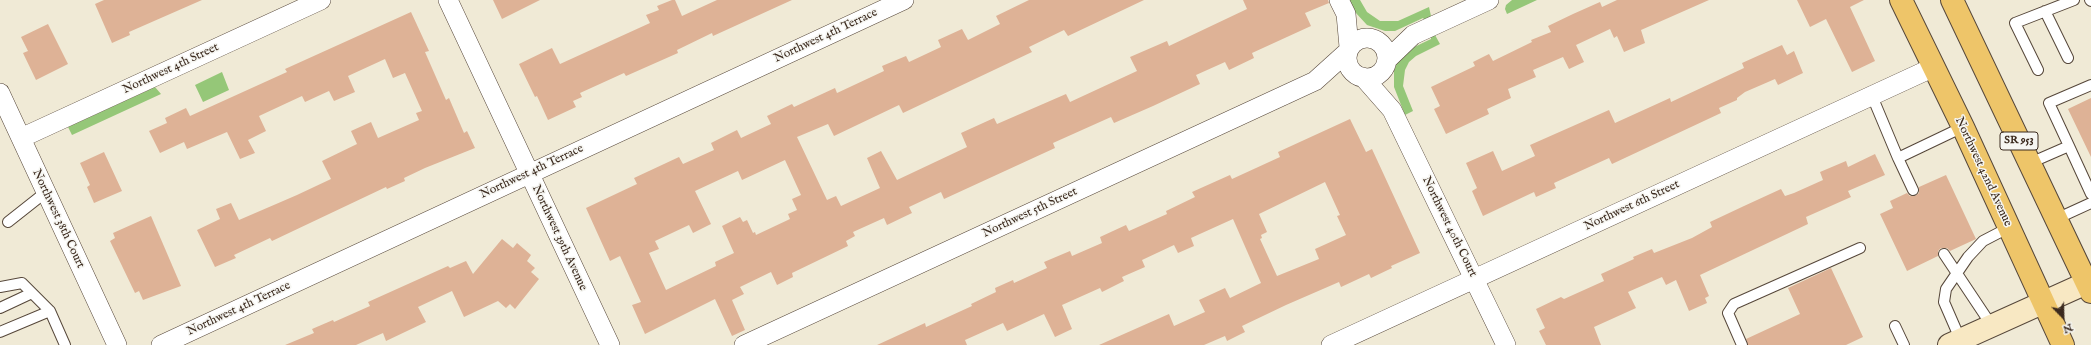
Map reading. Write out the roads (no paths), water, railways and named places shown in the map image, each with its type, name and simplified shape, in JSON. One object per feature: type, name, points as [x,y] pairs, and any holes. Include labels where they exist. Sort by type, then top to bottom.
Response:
[{"type":"main road","name":"Northwest 42nd Avenue","points":[[1901,0],[1963,127],[2008,228],[2063,345]]},
{"type":"main road","name":"SR 953","points":[[1952,0],[2056,219],[2090,285]]},
{"type":"main road","points":[[1957,343],[2044,302],[2090,285]]},
{"type":"street","name":"Northwest 4th Street","points":[[21,138],[321,0]]},
{"type":"street","name":"Northwest 39th Avenue","points":[[448,0],[610,345]]},
{"type":"street","name":"Northwest 4th Terrace","points":[[161,345],[904,0]]},
{"type":"street","points":[[1348,50],[1359,39],[1413,35],[1489,0]]},
{"type":"street","points":[[1342,7],[1348,50],[1347,64],[1350,69],[1360,76],[1371,78],[1376,75],[1413,35]]},
{"type":"street","points":[[1342,7],[1386,52],[1386,63]]},
{"type":"street","name":"Northwest 5th Street","points":[[744,345],[1315,81],[1348,50]]},
{"type":"street","name":"Northwest 40th Court","points":[[1386,63],[1392,110]]},
{"type":"street","name":"Northwest 6th Street","points":[[1331,345],[1934,67]]},
{"type":"street","name":"Northwest 5th Street","points":[[1315,81],[1360,76]]},
{"type":"street","name":"Northwest 40th Court","points":[[1360,76],[1392,110],[1506,345]]},
{"type":"street","name":"Northwest 38th Court","points":[[0,93],[117,345]]},
{"type":"lane","points":[[2038,70],[2015,24],[2074,0]]},
{"type":"lane","points":[[2045,12],[2068,58]]},
{"type":"lane","points":[[2091,85],[2049,103],[2091,194]]},
{"type":"lane","points":[[1872,96],[1898,158],[1914,190]]},
{"type":"lane","points":[[1898,158],[1963,127]]},
{"type":"lane","points":[[2030,164],[2069,146]]},
{"type":"lane","points":[[8,222],[46,192]]},
{"type":"lane","points":[[2056,219],[2091,203]]},
{"type":"lane","points":[[1957,343],[1944,302],[1946,289],[1968,257],[1983,242],[2008,228]]},
{"type":"lane","points":[[1742,345],[1728,313],[1734,304],[1860,248]]},
{"type":"lane","points":[[1944,254],[1992,326]]},
{"type":"lane","points":[[0,287],[22,283],[50,311],[65,345]]},
{"type":"lane","points":[[0,308],[32,293]]},
{"type":"lane","points":[[0,332],[50,311]]},
{"type":"lane","points":[[1895,326],[1904,345]]}]
